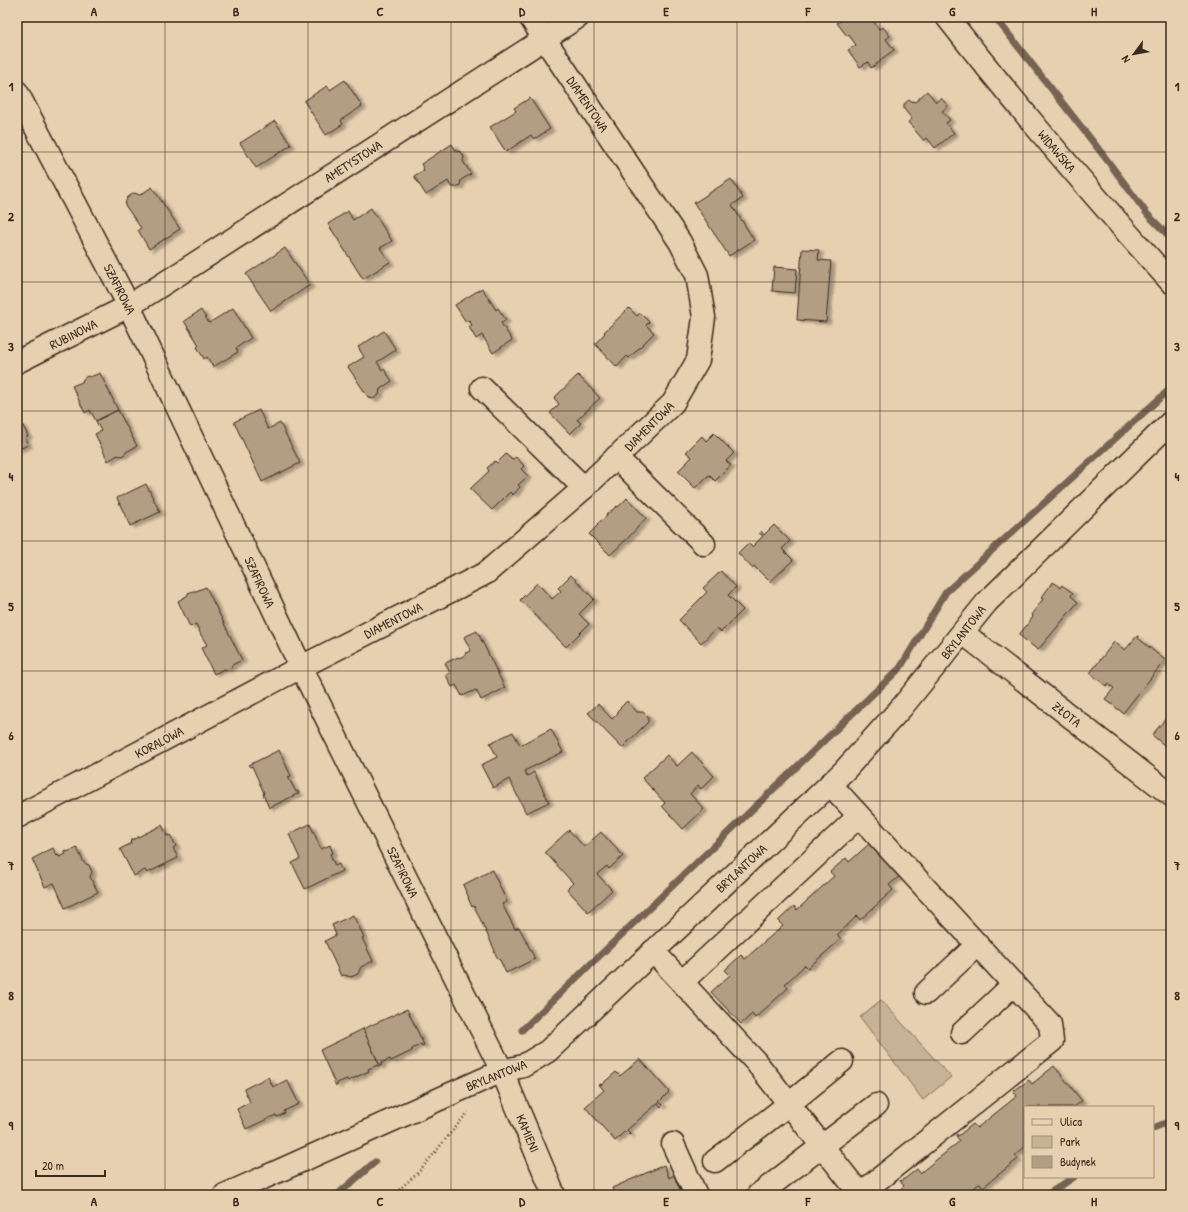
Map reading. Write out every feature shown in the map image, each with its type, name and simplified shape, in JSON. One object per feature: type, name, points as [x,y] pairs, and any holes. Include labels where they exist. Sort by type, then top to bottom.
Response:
[{"type":"street","name":"DIAMENTOWA","points":[[301,667],[486,573],[584,488],[673,403],[698,360],[704,317],[697,275],[680,242],[530,17]]},
{"type":"street","name":"AMETYSTOWA","points":[[129,306],[578,17]]},
{"type":"street","name":"WIDAWSKA","points":[[947,17],[1105,208],[1171,282]]},
{"type":"street","name":"SZAFIROWA","points":[[17,92],[129,306],[301,667],[502,1071]]},
{"type":"street","name":"RUBINOWA","points":[[17,362],[129,306]]},
{"type":"street","points":[[482,388],[584,488]]},
{"type":"street","name":"BRYLANTOWA","points":[[225,1195],[502,1071],[523,1066],[548,1051],[844,771],[902,707],[987,602],[1171,422]]},
{"type":"street","points":[[616,457],[704,544]]},
{"type":"street","name":"ZŁOTA","points":[[963,633],[1171,795]]},
{"type":"street","name":"KORALOWA","points":[[17,817],[301,667]]},
{"type":"street","points":[[653,951],[756,1062],[860,1195],[1052,1041],[1050,1024],[830,784]]},
{"type":"street","points":[[682,982],[859,816]]},
{"type":"street","points":[[926,993],[977,945]]},
{"type":"street","points":[[962,1033],[1014,984]]},
{"type":"street","points":[[715,1161],[842,1062]]},
{"type":"street","name":"KAMIENI","points":[[502,1071],[554,1195]]},
{"type":"street","points":[[758,1195],[876,1105]]},
{"type":"street","points":[[673,1144],[696,1195]]},
{"type":"path","points":[[393,1195],[418,1173],[472,1107]]},
{"type":"green space","points":[[881,1000],[951,1077],[923,1100],[860,1017]]},
{"type":"building","points":[[847,17],[870,17],[879,29],[883,27],[890,36],[886,39],[894,50],[871,68],[868,62],[860,67],[848,50],[856,45],[849,35],[847,36],[837,23]]},
{"type":"building","points":[[345,80],[362,106],[341,120],[343,124],[326,135],[304,101],[327,86],[330,90]]},
{"type":"building","points":[[927,91],[936,102],[941,98],[948,106],[942,111],[950,120],[946,123],[954,133],[935,148],[927,138],[924,141],[908,122],[912,119],[904,109],[904,104],[909,100],[915,102]]},
{"type":"building","points":[[530,98],[550,129],[534,139],[531,135],[506,152],[490,127],[516,111],[514,108]]},
{"type":"building","points":[[275,121],[291,145],[256,168],[240,143]]},
{"type":"building","points":[[452,144],[456,151],[461,152],[464,156],[463,161],[471,174],[461,180],[460,185],[456,187],[451,187],[448,181],[426,195],[414,176],[424,170],[421,164]]},
{"type":"building","points":[[731,179],[743,198],[732,205],[754,240],[729,256],[694,203]]},
{"type":"building","points":[[152,187],[180,229],[149,249],[138,230],[141,228],[125,205],[127,198],[134,193],[140,195]]},
{"type":"building","points":[[371,208],[392,241],[380,248],[390,262],[363,279],[328,224],[348,211],[353,220]]},
{"type":"building","points":[[285,248],[310,285],[271,311],[246,274]]},
{"type":"building","points":[[802,249],[819,250],[818,260],[831,261],[826,322],[797,320]]},
{"type":"building","points":[[774,267],[797,269],[795,293],[772,291]]},
{"type":"building","points":[[482,288],[496,310],[498,308],[506,320],[501,323],[512,340],[493,353],[482,335],[476,339],[469,327],[472,325],[469,320],[466,322],[455,305]]},
{"type":"building","points":[[233,308],[251,338],[236,348],[238,352],[213,367],[207,357],[204,359],[197,347],[199,345],[184,321],[201,310],[209,323]]},
{"type":"building","points":[[629,308],[637,316],[640,313],[649,322],[646,325],[654,333],[629,358],[627,356],[617,367],[595,344],[605,333],[604,332]]},
{"type":"building","points":[[384,331],[396,350],[377,362],[392,381],[380,389],[379,395],[373,399],[368,397],[348,367],[364,357],[358,347]]},
{"type":"building","points":[[100,373],[118,410],[96,421],[90,410],[85,413],[72,386],[82,382],[87,376],[90,377]]},
{"type":"building","points":[[578,375],[600,398],[577,420],[581,423],[570,434],[550,413],[559,404],[554,398]]},
{"type":"building","points":[[118,410],[137,446],[125,454],[121,456],[118,455],[108,461],[95,434],[101,431],[96,421]]},
{"type":"building","points":[[259,410],[268,429],[280,423],[300,463],[262,482],[234,422]]},
{"type":"building","points":[[17,422],[19,425],[22,424],[28,436],[25,438],[28,445],[17,450]]},
{"type":"building","points":[[714,433],[734,453],[726,461],[731,465],[715,481],[709,475],[695,488],[678,471],[692,457],[686,452],[702,436],[706,441]]},
{"type":"building","points":[[506,454],[512,460],[516,457],[524,466],[521,469],[528,476],[518,485],[520,487],[513,495],[510,492],[492,510],[470,489],[489,471],[487,468],[495,461],[497,463]]},
{"type":"building","points":[[146,484],[160,512],[130,526],[117,498]]},
{"type":"building","points":[[627,498],[646,518],[610,555],[589,534],[598,525],[597,524],[607,516],[606,515],[617,506],[618,507]]},
{"type":"building","points":[[774,525],[790,541],[782,549],[793,560],[770,582],[754,566],[752,568],[738,553],[748,543],[752,547],[763,536],[759,533],[761,531],[764,535]]},
{"type":"building","points":[[721,571],[736,587],[728,595],[743,610],[721,632],[717,628],[701,643],[679,620],[707,592],[703,588]]},
{"type":"building","points":[[571,575],[594,599],[579,614],[589,624],[566,647],[520,600],[537,583],[552,599],[561,591],[558,588]]},
{"type":"building","points":[[1053,582],[1060,588],[1062,585],[1073,593],[1071,596],[1078,602],[1038,650],[1019,635],[1033,617],[1031,615]]},
{"type":"building","points":[[206,587],[242,660],[232,665],[231,668],[227,670],[224,669],[214,674],[201,648],[207,645],[196,624],[190,627],[178,601],[188,595],[188,593]]},
{"type":"building","points":[[477,631],[505,688],[481,700],[476,690],[462,696],[456,685],[452,687],[446,675],[450,673],[445,663],[458,657],[459,658],[465,655],[465,653],[471,651],[464,637]]},
{"type":"building","points":[[1137,636],[1165,660],[1123,713],[1105,699],[1114,688],[1108,684],[1106,686],[1090,673],[1114,642],[1125,650]]},
{"type":"building","points":[[627,701],[637,712],[643,712],[648,717],[648,722],[622,748],[588,713],[598,704],[612,719],[618,713],[617,711]]},
{"type":"building","points":[[1167,717],[1171,720],[1170,750],[1152,735]]},
{"type":"building","points":[[551,729],[563,752],[524,771],[527,776],[534,772],[549,802],[526,813],[509,779],[493,788],[481,765],[497,757],[490,743],[513,732],[520,745]]},
{"type":"building","points":[[279,750],[291,776],[288,777],[296,792],[298,791],[299,793],[269,808],[252,766],[250,767],[249,765]]},
{"type":"building","points":[[692,752],[714,776],[701,789],[698,785],[690,794],[704,809],[683,829],[662,806],[665,803],[642,778],[667,755],[677,766]]},
{"type":"building","points":[[310,824],[321,849],[330,845],[333,853],[330,854],[335,866],[339,864],[342,871],[305,889],[292,863],[300,859],[289,834]]},
{"type":"building","points":[[162,825],[167,836],[170,835],[176,846],[173,848],[178,858],[147,873],[145,870],[134,876],[120,849],[132,843],[130,841]]},
{"type":"building","points":[[569,830],[584,847],[601,832],[623,856],[609,869],[607,866],[597,874],[612,890],[588,912],[567,889],[573,883],[545,852]]},
{"type":"building","points":[[870,843],[900,876],[889,885],[893,890],[860,920],[857,916],[837,935],[841,939],[808,968],[805,965],[785,984],[788,988],[755,1018],[752,1014],[741,1024],[711,992],[730,975],[725,970],[741,955],[745,959],[783,926],[778,921],[794,906],[797,910],[834,876],[830,872],[846,858],[849,862]]},
{"type":"building","points":[[53,848],[59,857],[66,854],[64,852],[77,848],[84,863],[89,865],[92,872],[90,877],[98,892],[65,908],[54,883],[45,887],[32,859]]},
{"type":"building","points":[[492,870],[507,902],[502,904],[515,929],[519,927],[535,959],[506,973],[500,960],[494,952],[495,951],[474,906],[472,907],[463,885]]},
{"type":"building","points":[[353,915],[364,937],[362,938],[373,961],[361,967],[358,974],[351,977],[344,975],[341,976],[325,941],[336,935],[332,925]]},
{"type":"building","points":[[407,1009],[424,1045],[422,1046],[421,1044],[412,1049],[412,1051],[391,1061],[390,1059],[381,1063],[382,1065],[380,1066],[363,1029]]},
{"type":"building","points":[[363,1029],[380,1066],[378,1065],[368,1069],[369,1071],[348,1081],[347,1079],[337,1083],[338,1085],[336,1086],[320,1050]]},
{"type":"building","points":[[640,1059],[669,1092],[659,1102],[663,1105],[661,1107],[658,1103],[627,1130],[631,1134],[629,1135],[625,1131],[615,1141],[585,1107],[604,1090],[599,1085],[601,1085],[616,1072],[620,1076]]},
{"type":"building","points":[[1054,1066],[1082,1101],[1075,1106],[1024,1106],[1024,1148],[1015,1155],[1018,1159],[983,1187],[980,1183],[965,1195],[893,1195],[904,1186],[900,1181],[901,1180],[902,1181],[917,1169],[920,1173],[960,1141],[956,1136],[957,1134],[958,1136],[973,1124],[977,1128],[1017,1096],[1013,1090],[1014,1089],[1015,1090],[1029,1080],[1032,1084]]},
{"type":"building","points":[[268,1077],[273,1087],[287,1080],[299,1104],[284,1111],[285,1113],[277,1117],[276,1115],[246,1129],[237,1109],[250,1102],[244,1089]]},
{"type":"building","points":[[664,1165],[669,1178],[674,1175],[678,1186],[680,1186],[679,1188],[682,1195],[615,1195],[612,1188]]},
{"type":"waterway","points":[[995,17],[1104,156],[1148,215],[1171,238]]},
{"type":"waterway","points":[[522,1030],[900,668],[946,592],[1171,388]]},
{"type":"waterway","points":[[1154,1128],[1171,1121]]},
{"type":"waterway","points":[[337,1195],[375,1162]]},
{"type":"waterway","points":[[1047,1195],[1072,1178]]}]
